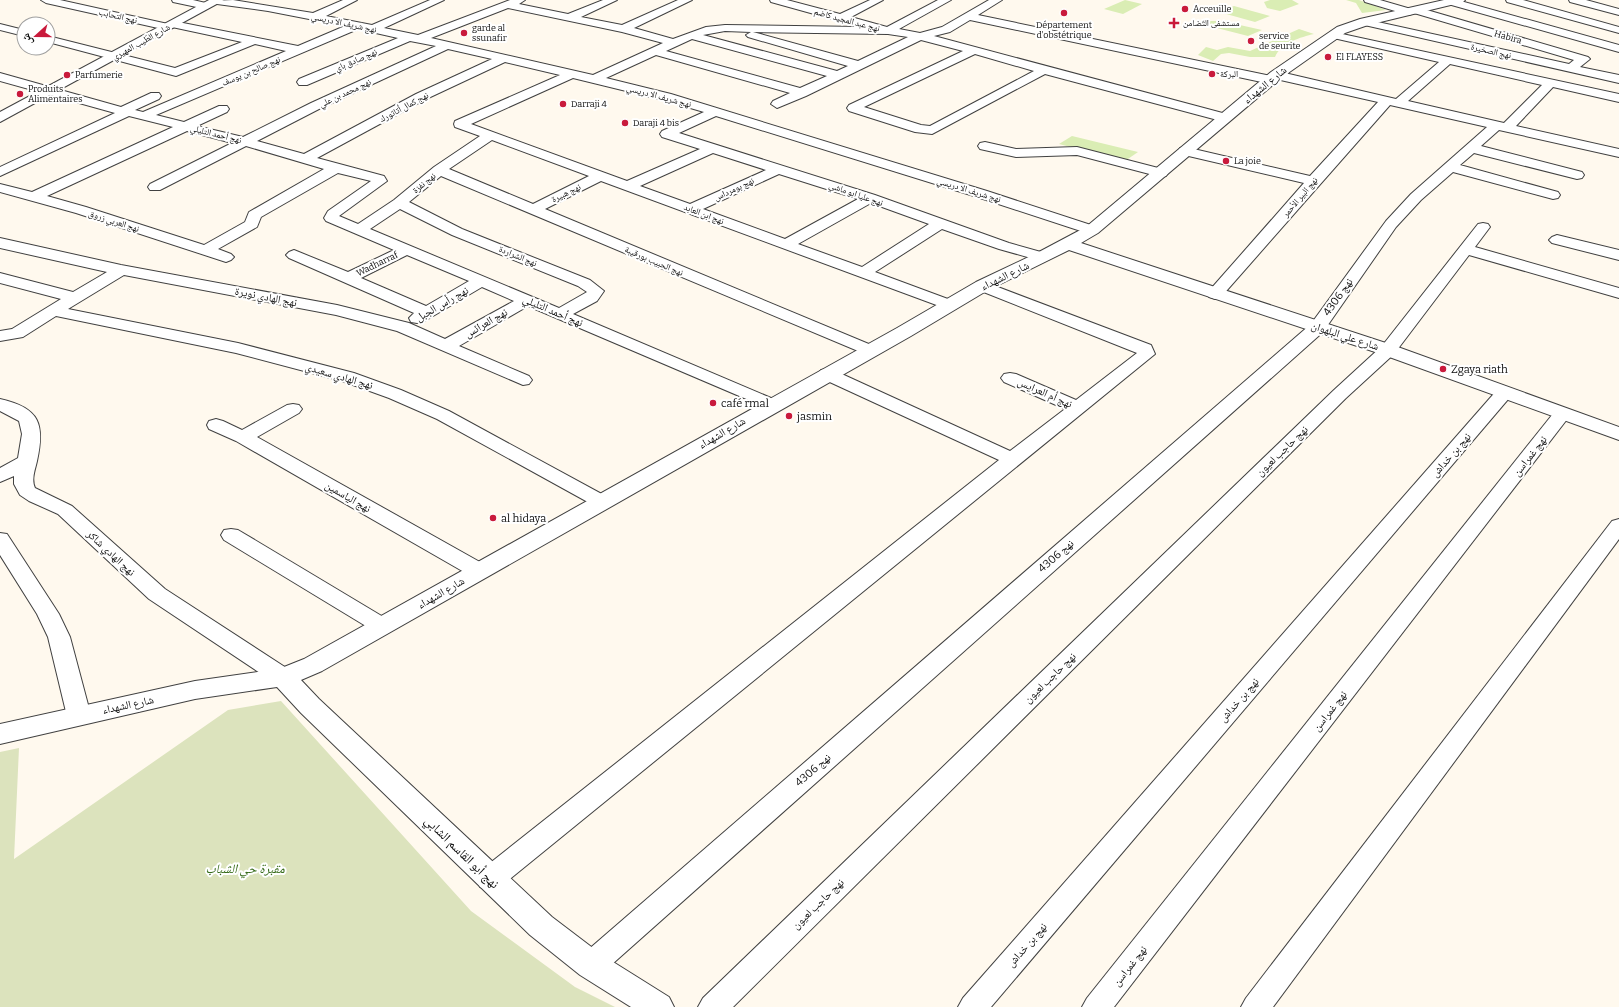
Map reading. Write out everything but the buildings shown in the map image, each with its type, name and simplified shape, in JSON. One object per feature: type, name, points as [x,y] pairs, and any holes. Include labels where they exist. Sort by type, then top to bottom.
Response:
[{"type":"street","name":"نهج التحابب","points":[[46,0],[299,50]]},
{"type":"street","name":"نهج شريف الا دريسي","points":[[177,0],[214,2],[268,8],[357,25],[594,79],[715,112],[982,194],[1092,230]]},
{"type":"street","points":[[268,8],[286,0]]},
{"type":"street","points":[[314,17],[352,0]]},
{"type":"street","points":[[372,29],[439,0]]},
{"type":"street","name":"نهج صادق باي","points":[[303,82],[414,38],[520,0]]},
{"type":"street","points":[[569,18],[612,0]]},
{"type":"street","points":[[623,29],[687,0]]},
{"type":"street","name":"نهج عبد المجيد كاضم","points":[[775,0],[888,31],[920,36]]},
{"type":"street","points":[[841,18],[878,0]]},
{"type":"street","points":[[594,79],[691,35],[710,29],[888,31],[946,0]]},
{"type":"street","points":[[777,104],[920,36],[942,32],[997,0]]},
{"type":"street","points":[[1369,0],[1412,11]]},
{"type":"street","points":[[1512,0],[1619,30]]},
{"type":"street","points":[[1574,0],[1619,12]]},
{"type":"street","points":[[1455,1],[1619,49]]},
{"type":"street","name":"شارع الشهداء","points":[[0,734],[195,690],[283,677],[313,665],[870,351],[982,286],[1043,257],[1092,230],[1161,174],[1225,118],[1274,78],[1333,35],[1352,25],[1455,1]]},
{"type":"street","name":"شارع الطّيب المهيري","points":[[0,118],[214,2]]},
{"type":"street","points":[[508,5],[623,29],[674,43]]},
{"type":"street","name":"Habira","points":[[1412,11],[1584,59],[1569,68]]},
{"type":"street","points":[[970,17],[1393,101],[1619,153]]},
{"type":"street","name":"نهج الصخيرة","points":[[1364,22],[1619,80]]},
{"type":"street","name":"نهج صالح بن يوسف","points":[[144,116],[357,25]]},
{"type":"street","points":[[0,27],[16,31]]},
{"type":"street","points":[[724,28],[858,65]]},
{"type":"street","points":[[691,35],[838,75]]},
{"type":"street","points":[[1333,35],[1549,84],[1619,98]]},
{"type":"street","points":[[920,36],[1225,118]]},
{"type":"street","points":[[56,41],[176,72],[254,41]]},
{"type":"street","name":"نهج محمد بن علي","points":[[155,187],[315,106],[446,46]]},
{"type":"street","points":[[974,50],[853,108],[920,129],[932,130],[1044,70]]},
{"type":"street","points":[[655,51],[802,93]]},
{"type":"street","name":"نهج كمال أتاتورك","points":[[306,159],[420,97],[504,58]]},
{"type":"street","name":"نهج البير الأحمر","points":[[1215,294],[1261,243],[1337,153],[1393,101],[1447,60]]},
{"type":"street","name":"نهج ابن العابد","points":[[572,74],[460,124],[464,128],[628,186],[950,305]]},
{"type":"street","name":"نهج أحمد التليلي","points":[[0,77],[49,92],[245,142],[380,179],[380,181],[333,214],[331,217],[333,220],[527,300],[772,405]]},
{"type":"street","points":[[1600,94],[1619,80]]},
{"type":"street","name":"نهج 4306","points":[[591,964],[1317,328],[1391,224],[1416,197],[1472,148],[1502,126],[1549,84]]},
{"type":"street","points":[[0,172],[155,96]]},
{"type":"street","points":[[34,197],[223,109]]},
{"type":"street","name":"نهج عليا ابو ماشي","points":[[715,112],[667,134],[870,198],[940,224],[1043,257]]},
{"type":"street","name":"نهج نفزة","points":[[359,230],[399,203],[439,170],[489,136]]},
{"type":"street","points":[[986,146],[1016,153],[1077,152],[1161,174]]},
{"type":"street","points":[[628,186],[712,148]]},
{"type":"street","points":[[1472,148],[1577,175]]},
{"type":"street","points":[[1185,152],[1313,181]]},
{"type":"street","points":[[1451,167],[1553,196]]},
{"type":"street","points":[[206,250],[252,224],[254,215],[336,168]]},
{"type":"street","name":"نهج بومرداس","points":[[690,209],[778,169]]},
{"type":"street","name":"نهج الحبيب بورقيبة","points":[[439,170],[870,351]]},
{"type":"street","name":"نهج هبيرة","points":[[532,210],[600,176]]},
{"type":"street","name":"نهج العربي زروق","points":[[0,188],[34,197],[226,257]]},
{"type":"street","points":[[785,245],[870,198]]},
{"type":"street","name":"نهج الشراردة","points":[[399,203],[457,232],[584,283],[596,291],[591,298],[560,314]]},
{"type":"street","points":[[863,273],[940,224]]},
{"type":"street","name":"نهج حاجب لعيون","points":[[714,1007],[1340,394],[1388,350],[1483,227]]},
{"type":"street","points":[[1557,240],[1619,255]]},
{"type":"street","name":"نهج الهادي نويرة","points":[[0,243],[121,270],[337,310],[403,327],[523,380]]},
{"type":"street","name":"شارع علي البلهوان","points":[[1068,244],[1317,328],[1388,350],[1619,434]]},
{"type":"street","points":[[1466,249],[1619,293]]},
{"type":"street","name":"Wadharraf","points":[[348,278],[406,250]]},
{"type":"street","points":[[294,255],[427,312]]},
{"type":"street","points":[[0,336],[17,333],[121,270]]},
{"type":"street","points":[[0,278],[76,298]]},
{"type":"street","name":"نهج رأس الجبل","points":[[403,327],[481,281]]},
{"type":"street","points":[[490,880],[1012,459],[1146,354],[1145,349],[982,286]]},
{"type":"street","name":"نهج العرائس","points":[[446,346],[527,300]]},
{"type":"street","name":"نهج الهادي سعيدي","points":[[53,311],[238,348],[355,380],[395,394],[443,415],[602,502]]},
{"type":"street","points":[[827,374],[1012,459]]},
{"type":"street","name":"نهج أم العرايس","points":[[1010,378],[1079,408]]},
{"type":"street","name":"نهج بن خداش","points":[[974,1007],[1504,393]]},
{"type":"street","name":"نهج الهادي شاكر","points":[[0,404],[27,417],[31,424],[28,460],[23,482],[27,492],[64,509],[130,572],[158,595],[238,649],[283,677]]},
{"type":"street","points":[[243,437],[293,409]]},
{"type":"street","name":"نهج غمراسن","points":[[1097,1007],[1562,414]]},
{"type":"street","name":"نهج الياسمين","points":[[216,425],[243,437],[479,571]]},
{"type":"street","points":[[0,476],[28,460]]},
{"type":"street","points":[[1256,1007],[1619,525]]},
{"type":"street","points":[[231,535],[382,626]]},
{"type":"street","points":[[0,539],[48,614],[59,637],[79,716]]},
{"type":"street","name":"نهج أبو القاسم الشابي","points":[[283,677],[310,706],[490,880],[541,926],[591,964],[658,1007]]},
{"type":"green space","points":[[1125,0],[1142,4],[1123,14],[1104,9]]},
{"type":"green space","points":[[1270,0],[1292,0],[1299,4],[1280,11],[1267,8],[1264,2]]},
{"type":"green space","points":[[1346,0],[1359,0],[1386,10],[1362,13],[1356,3]]},
{"type":"green space","points":[[1234,6],[1270,16],[1255,22],[1219,12]]},
{"type":"green space","points":[[1201,21],[1222,21],[1262,30],[1248,36],[1209,26]]},
{"type":"green space","points":[[1299,29],[1314,34],[1292,41],[1282,48],[1275,57],[1250,57],[1229,53],[1221,54],[1213,61],[1198,55],[1206,47],[1217,50],[1228,47],[1250,51]]},
{"type":"green space","points":[[1072,136],[1138,152],[1125,161],[1059,144]]},
{"type":"green space","name":"مقبرة حي الشباب","points":[[281,701],[471,911],[575,987],[615,1007],[0,1007],[0,752],[19,748],[14,859],[228,710]]},
{"type":"place","name":"Acceuille","points":[[1185,9]]},
{"type":"place","name":"Département d'obstétrique","points":[[1064,13]]},
{"type":"place","name":"مستشفى التّضامن","points":[[1174,23]]},
{"type":"place","name":"garde al ssunafir","points":[[464,33]]},
{"type":"place","name":"service de seurite","points":[[1251,41]]},
{"type":"place","name":"El FLAYESS","points":[[1328,57]]},
{"type":"place","name":"البركة","points":[[1212,74]]},
{"type":"place","name":"Parfumerie","points":[[67,75]]},
{"type":"place","name":"Produits Alimentaires","points":[[20,94]]},
{"type":"place","name":"Darraji 4","points":[[563,104]]},
{"type":"place","name":"Daraji 4 bis","points":[[625,123]]},
{"type":"place","name":"La joie","points":[[1226,161]]},
{"type":"place","name":"Zgaya riath","points":[[1443,369]]},
{"type":"place","name":"café rmal","points":[[713,403]]},
{"type":"place","name":"jasmin","points":[[789,416]]},
{"type":"place","name":"al hidaya","points":[[493,518]]}]
